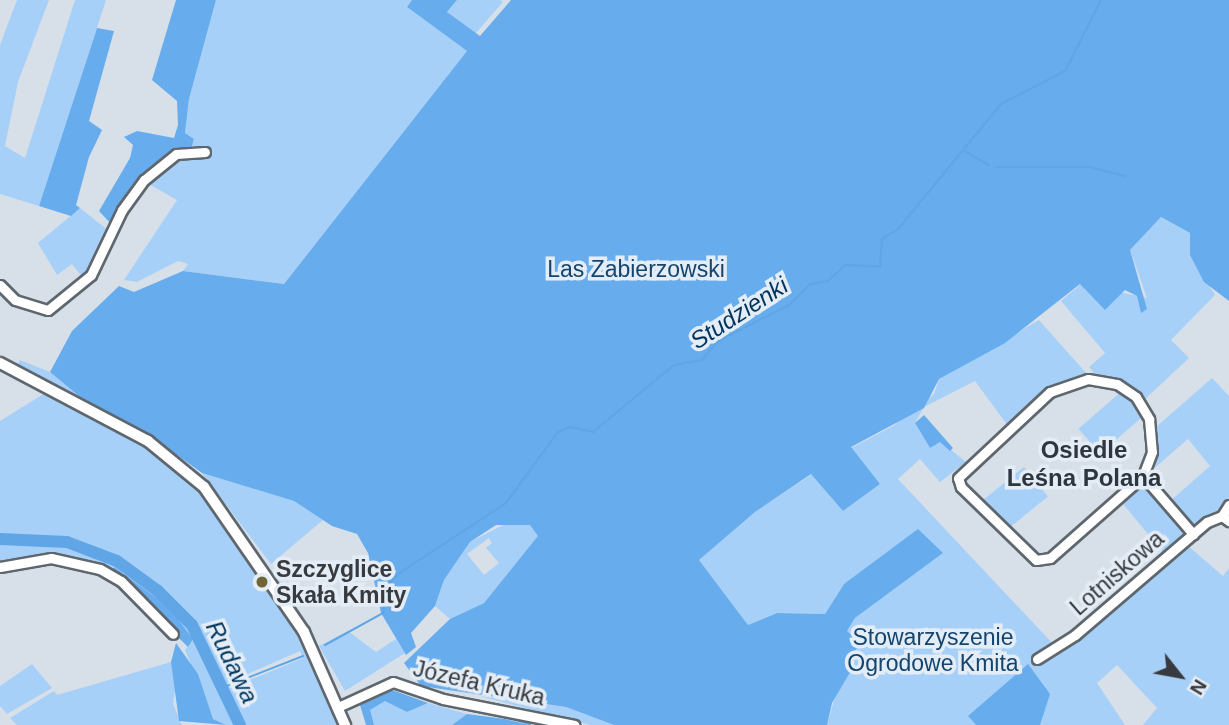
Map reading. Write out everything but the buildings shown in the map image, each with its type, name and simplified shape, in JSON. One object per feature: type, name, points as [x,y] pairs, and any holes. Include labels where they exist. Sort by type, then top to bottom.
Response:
[{"type":"main road","points":[[0,363],[148,441],[197,480],[236,528],[298,623],[345,725]]},
{"type":"street","points":[[0,285],[15,300],[48,310],[92,275],[122,210],[144,180],[176,154],[205,152]]},
{"type":"street","points":[[1088,379],[1123,387],[1147,413],[1153,443],[1143,477],[1043,561],[1031,556],[958,481],[963,468],[1050,392],[1088,379]]},
{"type":"street","points":[[1143,477],[1193,534]]},
{"type":"street","name":"Lotniskowa","points":[[1037,659],[1075,635],[1193,534],[1225,518],[1229,505]]},
{"type":"street","points":[[0,567],[51,558],[100,569],[121,582],[173,634]]},
{"type":"street","name":"Józefa Kruka","points":[[338,707],[393,682],[443,699],[575,725]]},
{"type":"green space","points":[[17,0],[49,0],[18,82],[5,146],[25,158],[75,0],[106,0],[39,206],[0,194],[0,45]]},
{"type":"green space","points":[[176,0],[216,0],[189,99],[185,133],[194,139],[191,150],[153,169],[112,225],[99,211],[130,158],[133,145],[124,137],[137,131],[174,138],[178,125],[177,101],[152,80]]},
{"type":"green space","points":[[216,0],[412,0],[407,7],[467,51],[284,284],[183,271],[188,264],[178,261],[137,282],[124,280],[177,200],[145,182],[172,159],[190,155],[194,139],[185,133],[189,99]]},
{"type":"green space","name":"Las Zabierzowski","points":[[412,0],[457,0],[447,12],[480,36],[511,0],[1229,0],[1229,301],[1204,282],[1190,255],[1190,233],[1161,217],[1130,250],[1147,309],[1141,313],[1137,296],[1125,290],[1105,310],[1080,284],[1005,343],[939,379],[924,408],[851,447],[880,484],[843,511],[811,474],[755,512],[699,560],[748,625],[777,613],[825,614],[844,584],[918,529],[943,553],[855,618],[847,631],[861,644],[845,661],[852,669],[832,703],[827,725],[614,725],[566,707],[421,686],[404,663],[450,619],[484,603],[538,536],[530,525],[496,525],[470,542],[444,580],[435,606],[411,633],[416,647],[406,655],[381,613],[368,553],[357,534],[332,526],[294,501],[202,473],[145,432],[86,402],[50,372],[72,331],[119,286],[134,292],[183,271],[284,284],[467,51],[407,7]]},
{"type":"green space","points":[[457,0],[503,2],[475,34],[447,12]]},
{"type":"green space","points":[[97,28],[114,31],[89,121],[102,130],[89,157],[76,205],[80,208],[71,216],[39,206]]},
{"type":"green space","points":[[80,208],[109,231],[83,278],[72,264],[57,275],[38,243]]},
{"type":"green space","points":[[1161,217],[1190,233],[1190,255],[1215,295],[1171,340],[1189,358],[1143,401],[1122,383],[1095,374],[1089,367],[1105,353],[1061,301],[1081,284],[1147,298],[1130,250]]},
{"type":"green space","name":"Stowarzyszenie Ogrodowe Kmita","points":[[1039,320],[1087,374],[1055,386],[1008,426],[975,381],[924,407],[915,423],[930,448],[940,441],[966,462],[940,482],[920,459],[898,479],[1055,646],[1033,662],[1040,661],[1187,545],[1223,576],[1229,568],[1229,725],[1143,725],[1157,708],[1117,665],[1097,683],[1125,725],[1040,725],[968,716],[976,725],[827,725],[845,661],[847,631],[855,618],[943,553],[844,584],[825,614],[777,613],[748,625],[699,560],[755,512],[812,474],[843,511],[880,484],[851,448],[893,426],[934,394],[939,379]]},
{"type":"green space","points":[[20,360],[50,372],[86,402],[17,365]]},
{"type":"green space","points":[[1212,378],[1229,396],[1229,502],[1191,528],[1168,503],[1210,466],[1188,439],[1151,471],[1156,427]]},
{"type":"green space","points":[[1123,390],[1145,415],[1100,454],[1078,429]]},
{"type":"green space","points":[[45,393],[142,445],[199,490],[293,627],[339,725],[226,725],[213,719],[185,650],[193,639],[112,572],[53,557],[0,562],[0,421]],"holes":[[[300,651],[303,658],[230,688],[227,683]]]},
{"type":"green space","points":[[924,415],[953,448],[950,451],[940,442],[930,448],[915,423]]},
{"type":"green space","points":[[1024,467],[1048,497],[1005,531],[981,502]]},
{"type":"green space","points":[[202,473],[294,501],[323,520],[271,564]]},
{"type":"green space","points":[[1137,486],[1147,486],[1188,533],[1165,555],[1120,500]]},
{"type":"green space","points":[[511,521],[530,525],[539,536],[484,603],[450,619],[435,606],[444,580],[470,542]],"holes":[[[489,538],[492,543],[486,548],[499,563],[484,575],[467,554]]]},
{"type":"green space","points":[[114,567],[169,607],[193,639],[188,647],[112,572]]},
{"type":"green space","points":[[348,631],[376,652],[396,639],[405,653],[345,691],[319,646]]},
{"type":"green space","points":[[176,643],[198,674],[213,719],[226,725],[179,721],[171,662]]},
{"type":"green space","points":[[171,662],[176,683],[173,704],[182,725],[17,725],[10,718],[54,691],[57,695]]},
{"type":"green space","points":[[32,664],[52,688],[7,714],[0,706],[0,686]]},
{"type":"green space","points":[[1028,664],[1050,694],[1040,725],[976,725],[968,716]]},
{"type":"green space","points":[[384,691],[395,691],[428,703],[407,712],[385,701],[370,710],[374,725],[366,725],[360,705]]},
{"type":"green space","points":[[480,696],[566,707],[614,725],[590,725]]},
{"type":"green space","points":[[386,700],[407,712],[428,703],[467,714],[452,725],[374,725],[369,710]]},
{"type":"green space","points":[[467,714],[505,719],[530,725],[452,725]]},
{"type":"waterway","name":"Studzienki","points":[[325,645],[383,613],[387,585],[401,572],[506,503],[558,432],[570,427],[593,432],[674,365],[702,360],[718,341],[789,305],[810,284],[828,281],[845,265],[880,267],[882,239],[898,229],[1001,104],[1065,71],[1101,0]]},
{"type":"waterway","points":[[965,151],[988,165]]},
{"type":"waterway","points":[[996,167],[1089,167],[1126,176]]},
{"type":"waterway","name":"Rudawa","points":[[0,539],[67,542],[117,561],[158,591],[192,625],[240,725]]},
{"type":"waterway","name":"Studzienki","points":[[224,687],[303,656]]},
{"type":"waterway","points":[[391,688],[477,710]]},
{"type":"waterway","points":[[346,710],[361,701]]},
{"type":"waterway","points":[[482,711],[530,724]]},
{"type":"place","name":"Szczyglice Skała Kmity","points":[[262,582]]},
{"type":"district","name":"Osiedle Leśna Polana","points":[[1084,464]]}]
